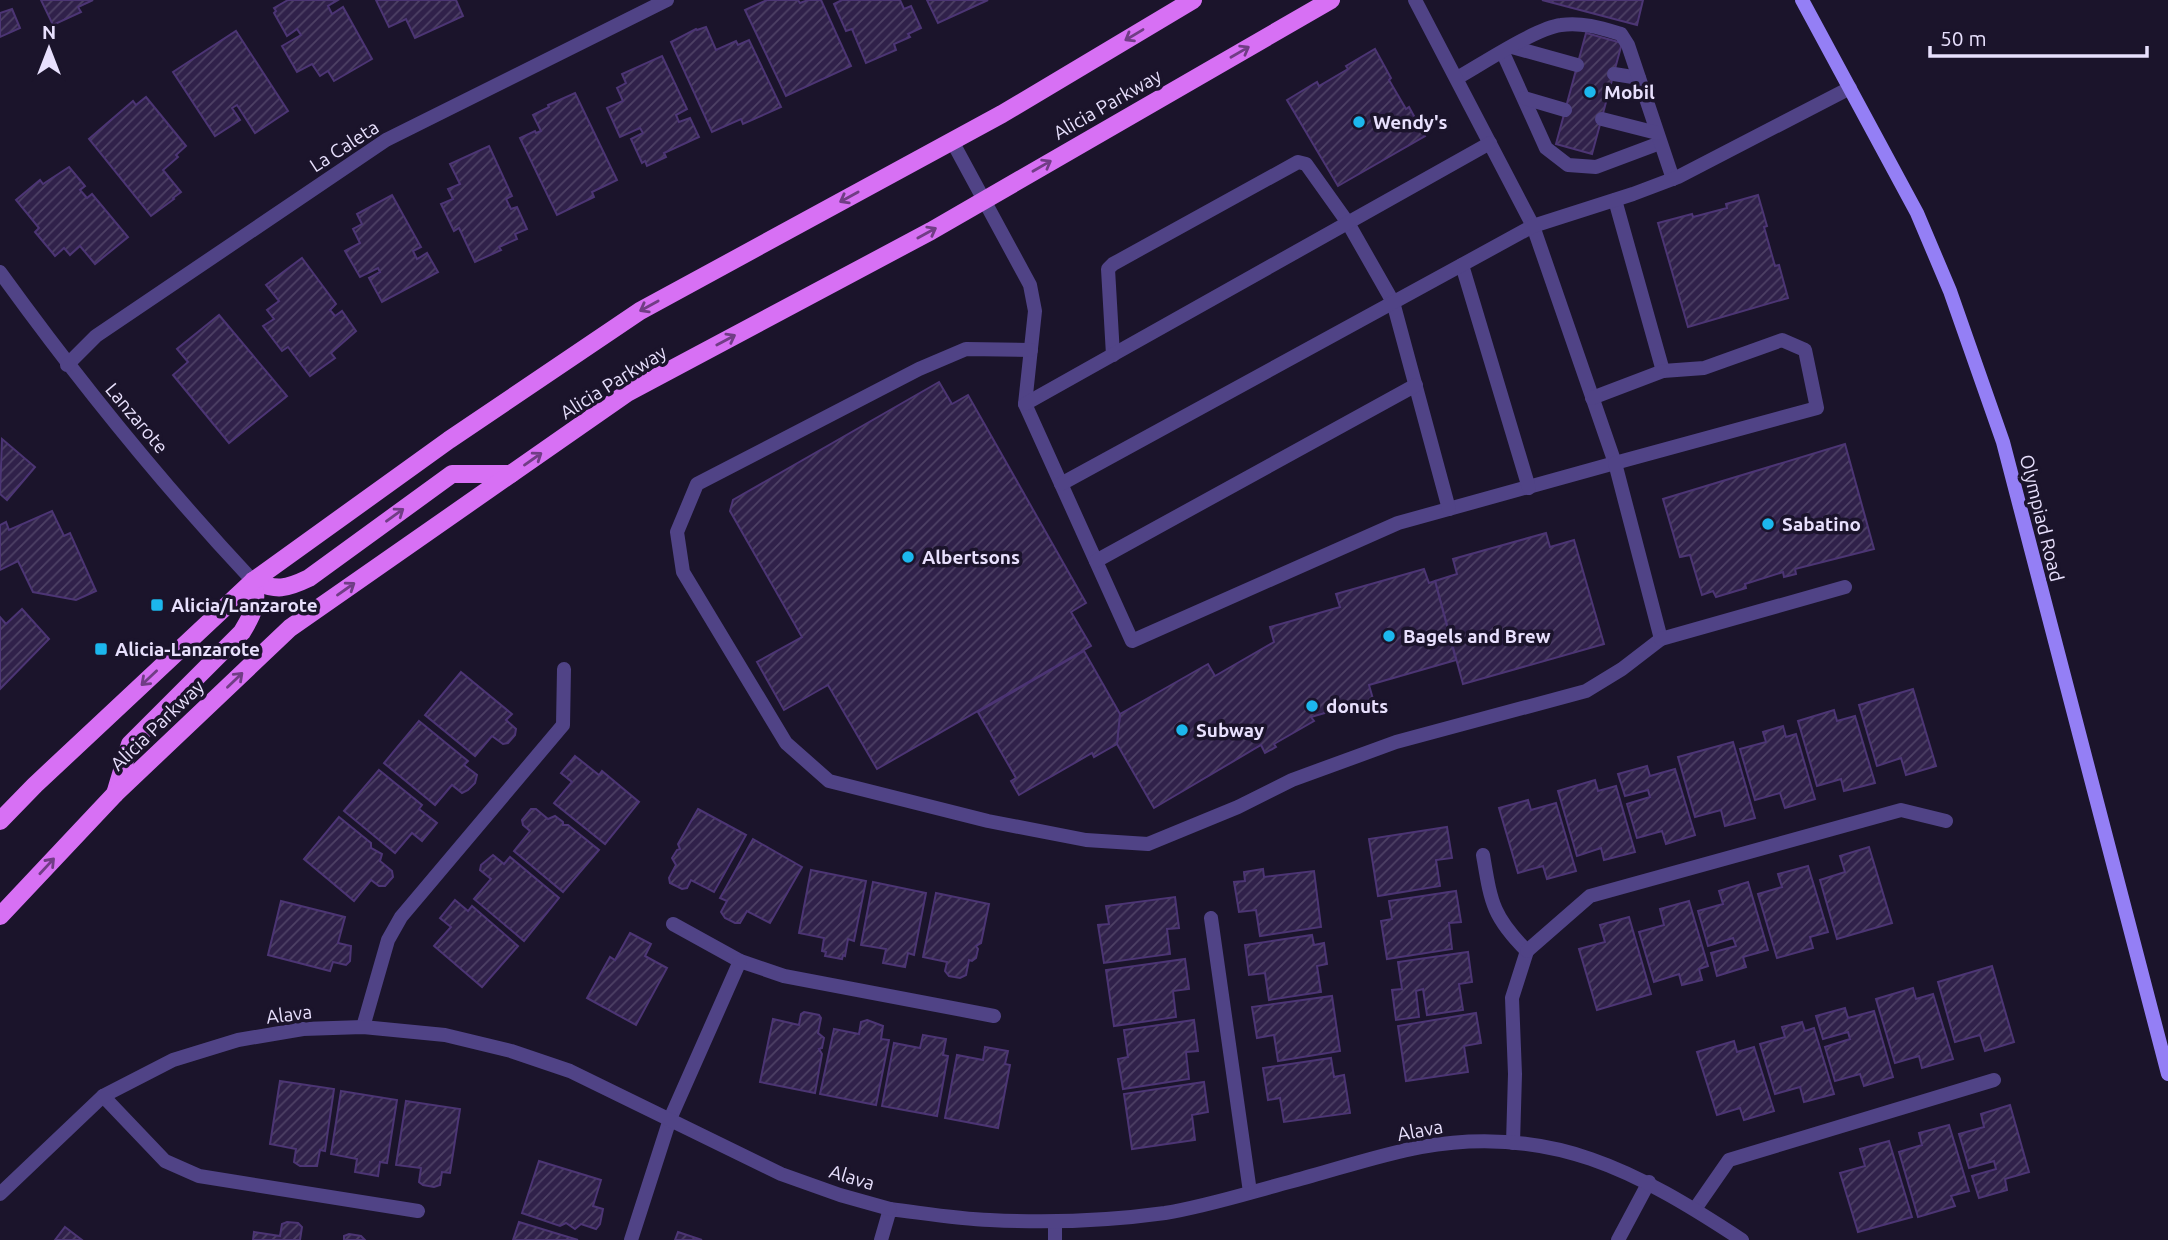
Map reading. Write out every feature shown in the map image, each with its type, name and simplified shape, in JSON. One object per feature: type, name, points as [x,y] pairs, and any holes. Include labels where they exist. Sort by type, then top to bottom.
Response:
[{"type":"main road","name":"Alicia Parkway","points":[[0,821],[253,581],[449,440],[640,311],[1002,114],[1193,0]]},
{"type":"main road","name":"Alicia Parkway","points":[[0,916],[115,794],[290,628],[627,393],[931,231],[1331,0]]},
{"type":"main road","name":"Olympiad Road","points":[[1802,0],[1917,213],[1950,291],[2003,442],[2168,1074]]},
{"type":"main road","points":[[253,581],[271,588],[289,588],[309,578],[452,474],[511,474]]},
{"type":"main road","points":[[115,794],[130,744],[242,632],[256,604],[253,581]]},
{"type":"street","name":"La Caleta","points":[[67,365],[96,336],[386,140],[667,0]]},
{"type":"street","points":[[1415,0],[1533,226],[1615,464],[1661,639]]},
{"type":"street","points":[[1457,78],[1528,38],[1559,25],[1592,25],[1621,34],[1628,45],[1673,179]]},
{"type":"street","points":[[1507,50],[1577,65]]},
{"type":"street","points":[[1507,50],[1546,148],[1568,165],[1595,167],[1659,138]]},
{"type":"street","points":[[1615,74],[1639,78]]},
{"type":"street","points":[[1061,484],[1533,226],[1673,179],[1850,88]]},
{"type":"street","points":[[1524,98],[1565,110]]},
{"type":"street","points":[[1602,120],[1659,138]]},
{"type":"street","points":[[951,141],[1030,285],[1035,312],[1025,404],[1132,640],[1398,523],[1816,408],[1805,350],[1782,340],[1704,368],[1663,371],[1592,398]]},
{"type":"street","points":[[1025,404],[1490,143]]},
{"type":"street","points":[[1113,355],[1108,269],[1112,264],[1298,162],[1306,164],[1348,223],[1394,302],[1449,509]]},
{"type":"street","points":[[1615,200],[1663,371]]},
{"type":"street","points":[[1462,265],[1529,488]]},
{"type":"street","name":"Lanzarote","points":[[0,272],[67,365],[213,538],[253,581]]},
{"type":"street","points":[[1031,350],[966,349],[919,369],[697,484],[677,532],[683,572],[786,743],[829,780],[988,821],[1086,840],[1148,844],[1238,807],[1292,780],[1396,742],[1586,691],[1622,669],[1661,639],[1845,587]]},
{"type":"street","points":[[1096,561],[1416,385]]},
{"type":"street","points":[[363,1027],[388,940],[401,917],[563,725],[564,669]]},
{"type":"street","points":[[1513,1143],[1515,1074],[1512,998],[1527,951],[1590,896],[1902,810],[1946,821]]},
{"type":"street","points":[[1483,855],[1491,903],[1509,932],[1527,951]]},
{"type":"street","points":[[1211,918],[1250,1192]]},
{"type":"street","points":[[673,924],[740,961],[784,976],[994,1016]]},
{"type":"street","points":[[631,1240],[670,1119],[740,961]]},
{"type":"street","name":"Alava","points":[[0,1194],[103,1096],[173,1060],[238,1040],[303,1029],[363,1027],[445,1035],[511,1051],[570,1071],[781,1174],[890,1209],[988,1220],[1055,1222],[1166,1213],[1420,1147],[1467,1142],[1513,1143],[1570,1151],[1649,1182],[1742,1240]]},
{"type":"street","points":[[1695,1209],[1729,1160],[1994,1080]]},
{"type":"street","points":[[103,1096],[165,1161],[199,1176],[418,1211]]},
{"type":"street","points":[[1618,1240],[1649,1182]]},
{"type":"street","points":[[881,1240],[890,1209]]},
{"type":"street","points":[[1055,1222],[1055,1240]]},
{"type":"building","points":[[41,0],[93,0],[78,7],[81,12],[53,25]]},
{"type":"building","points":[[288,0],[338,0],[328,6],[332,14],[343,7],[372,59],[334,81],[328,71],[320,76],[312,64],[297,72],[282,46],[301,35],[297,29],[287,36],[274,13],[274,8]]},
{"type":"building","points":[[376,0],[456,0],[463,16],[415,38],[406,19],[389,27]]},
{"type":"building","points":[[767,0],[798,0],[800,3],[821,0],[851,66],[786,96],[745,10]]},
{"type":"building","points":[[842,0],[900,0],[904,9],[911,6],[921,28],[908,34],[910,37],[894,44],[896,50],[866,63],[852,29],[846,31],[834,4]]},
{"type":"building","points":[[927,0],[988,0],[938,23]]},
{"type":"building","points":[[1542,0],[1643,0],[1637,25]]},
{"type":"building","points":[[12,9],[20,28],[0,37],[0,13]]},
{"type":"building","points":[[706,27],[716,50],[736,41],[738,45],[749,40],[781,107],[743,124],[741,119],[712,132],[671,42],[696,29]]},
{"type":"building","points":[[236,31],[288,111],[255,133],[237,105],[232,108],[240,120],[215,136],[173,72]]},
{"type":"building","name":"Mobil","points":[[1586,33],[1622,43],[1592,154],[1556,144]]},
{"type":"building","name":"Wendy's","points":[[1375,49],[1391,78],[1389,80],[1406,109],[1409,107],[1425,136],[1338,186],[1287,100],[1317,82],[1319,86]]},
{"type":"building","points":[[662,56],[687,109],[676,115],[679,122],[690,118],[699,137],[664,153],[666,157],[647,166],[645,161],[642,163],[631,139],[643,133],[640,128],[620,137],[607,108],[623,101],[617,88],[626,83],[622,74]]},
{"type":"building","points":[[575,93],[617,180],[592,192],[594,197],[557,215],[520,138],[541,131],[533,115]]},
{"type":"building","points":[[146,97],[186,146],[163,170],[181,192],[151,216],[89,139],[133,101],[136,105]]},
{"type":"building","points":[[489,146],[512,196],[506,199],[511,209],[517,207],[527,229],[515,234],[517,239],[499,247],[501,250],[475,262],[459,228],[454,231],[441,204],[453,199],[448,189],[460,184],[450,164]]},
{"type":"building","points":[[69,167],[85,186],[80,190],[87,198],[92,194],[128,237],[95,264],[80,246],[70,255],[64,248],[55,256],[35,232],[39,228],[16,200],[40,180],[43,184]]},
{"type":"building","points":[[392,195],[421,247],[413,251],[417,259],[427,253],[438,272],[382,302],[369,278],[380,272],[378,268],[360,277],[345,251],[360,243],[353,229],[362,224],[357,214]]},
{"type":"building","points":[[1758,195],[1775,266],[1779,265],[1788,298],[1688,327],[1658,223],[1727,208],[1726,204]]},
{"type":"building","points":[[302,258],[336,304],[330,310],[335,316],[342,311],[356,331],[331,353],[335,358],[310,376],[288,347],[282,351],[263,326],[274,319],[267,310],[279,301],[266,285]]},
{"type":"building","points":[[219,315],[287,396],[229,443],[173,375],[188,362],[177,349]]},
{"type":"building","name":"Albertsons","points":[[939,382],[952,404],[968,395],[1086,603],[1071,612],[1091,646],[877,769],[828,685],[784,710],[757,662],[802,637],[730,511],[733,500]]},
{"type":"building","points":[[2,439],[35,467],[7,500],[0,494]]},
{"type":"building","name":"Sabatino","points":[[1845,444],[1874,549],[1795,569],[1796,574],[1784,577],[1783,572],[1716,597],[1713,591],[1702,595],[1690,555],[1680,557],[1663,499]]},
{"type":"building","points":[[52,511],[64,536],[70,533],[96,591],[76,600],[33,592],[18,561],[0,570],[0,525],[6,522],[9,530]]},
{"type":"building","points":[[1546,533],[1550,547],[1574,540],[1604,644],[1463,684],[1435,581],[1457,574],[1453,559]]},
{"type":"building","points":[[1424,569],[1429,583],[1435,581],[1456,660],[1369,685],[1373,699],[1311,717],[1314,721],[1274,744],[1276,747],[1265,753],[1261,745],[1154,808],[1117,744],[1120,714],[1208,664],[1215,676],[1274,642],[1270,627],[1340,607],[1336,594]]},
{"type":"building","points":[[22,609],[49,639],[0,689],[0,617],[6,624]]},
{"type":"building","points":[[1084,651],[1120,714],[1117,744],[1094,757],[1092,753],[1019,795],[1011,781],[1016,778],[978,712]]},
{"type":"building","points":[[461,672],[512,714],[506,720],[516,729],[515,735],[508,743],[503,744],[492,736],[475,756],[425,715]]},
{"type":"building","points":[[1913,689],[1936,766],[1906,775],[1901,758],[1877,766],[1859,705]]},
{"type":"building","points":[[1834,710],[1837,721],[1855,716],[1875,783],[1844,791],[1841,779],[1817,786],[1798,721]]},
{"type":"building","points":[[419,721],[468,761],[464,765],[477,775],[475,783],[468,790],[462,793],[452,785],[435,805],[384,763]]},
{"type":"building","points":[[1783,726],[1786,737],[1796,734],[1815,799],[1785,808],[1780,793],[1755,800],[1740,749],[1766,742],[1763,732]]},
{"type":"building","points":[[1733,742],[1755,818],[1725,826],[1721,810],[1695,817],[1678,757]]},
{"type":"building","points":[[575,756],[599,775],[602,771],[639,802],[605,844],[554,803],[572,782],[561,773]]},
{"type":"building","points":[[1647,766],[1650,776],[1675,769],[1695,835],[1666,844],[1662,831],[1637,838],[1627,804],[1650,797],[1648,790],[1625,796],[1618,774]]},
{"type":"building","points":[[379,770],[422,805],[419,809],[437,823],[422,841],[412,833],[395,853],[344,811]]},
{"type":"building","points":[[1595,780],[1598,791],[1616,786],[1635,852],[1604,860],[1601,848],[1577,856],[1558,791]]},
{"type":"building","points":[[1528,800],[1531,810],[1556,803],[1576,871],[1547,879],[1543,866],[1518,873],[1499,808]]},
{"type":"building","points":[[531,809],[536,809],[548,819],[555,816],[563,825],[568,825],[599,850],[563,892],[514,851],[530,831],[523,825],[522,820]]},
{"type":"building","points":[[698,809],[746,835],[714,892],[691,880],[687,888],[682,889],[670,883],[669,878],[676,865],[672,858],[680,849],[678,844]]},
{"type":"building","points":[[339,817],[371,843],[371,848],[382,854],[380,861],[392,871],[393,877],[385,886],[379,886],[371,880],[354,901],[304,859]]},
{"type":"building","points":[[1447,827],[1452,858],[1436,860],[1440,886],[1378,896],[1369,839]]},
{"type":"building","points":[[753,839],[802,867],[770,923],[747,911],[740,923],[735,923],[725,918],[721,912],[727,901],[720,898]]},
{"type":"building","points":[[1869,847],[1892,923],[1837,939],[1820,880],[1845,872],[1840,856]]},
{"type":"building","points":[[493,855],[504,864],[510,857],[559,898],[524,941],[474,899],[491,879],[480,870],[481,865]]},
{"type":"building","points":[[1808,866],[1828,932],[1810,937],[1813,948],[1777,958],[1758,894],[1782,887],[1778,874]]},
{"type":"building","points":[[1263,869],[1264,877],[1314,871],[1321,927],[1260,936],[1256,910],[1239,912],[1234,882],[1245,881],[1244,872]]},
{"type":"building","points":[[811,870],[866,881],[854,941],[848,939],[842,959],[825,956],[826,952],[822,951],[824,938],[799,933]]},
{"type":"building","points":[[873,882],[926,893],[914,955],[908,953],[905,967],[883,963],[886,949],[861,945]]},
{"type":"building","points":[[1748,882],[1768,950],[1743,957],[1746,967],[1717,976],[1711,953],[1736,946],[1733,938],[1708,946],[1698,911],[1723,904],[1719,891]]},
{"type":"building","points":[[1456,891],[1461,922],[1449,923],[1452,949],[1387,959],[1381,921],[1392,919],[1389,901]]},
{"type":"building","points":[[936,893],[989,904],[981,943],[976,946],[976,958],[969,960],[966,975],[960,978],[949,976],[945,971],[947,962],[923,957]]},
{"type":"building","points":[[1175,897],[1179,928],[1167,929],[1170,954],[1104,963],[1098,925],[1109,924],[1106,906]]},
{"type":"building","points":[[455,900],[468,911],[472,906],[518,946],[482,987],[434,946],[451,927],[440,918]]},
{"type":"building","points":[[281,901],[345,917],[338,943],[351,946],[350,961],[346,965],[333,962],[330,971],[268,955]]},
{"type":"building","points":[[1689,901],[1708,966],[1699,969],[1702,980],[1682,985],[1679,974],[1654,982],[1639,932],[1664,925],[1660,909]]},
{"type":"building","points":[[1629,917],[1651,994],[1597,1010],[1579,949],[1605,942],[1600,925]]},
{"type":"building","points":[[630,933],[651,944],[645,956],[667,968],[636,1025],[587,998],[610,957],[615,960]]},
{"type":"building","points":[[1312,935],[1314,945],[1324,943],[1327,964],[1317,966],[1321,992],[1269,1000],[1265,973],[1249,975],[1245,945]]},
{"type":"building","points":[[1468,952],[1472,982],[1459,984],[1463,1010],[1427,1015],[1423,989],[1416,991],[1419,1017],[1396,1020],[1392,990],[1402,989],[1398,962]]},
{"type":"building","points":[[1185,959],[1189,989],[1173,991],[1176,1017],[1114,1026],[1106,970]]},
{"type":"building","points":[[1992,966],[2014,1042],[1985,1051],[1980,1035],[1955,1042],[1938,982]]},
{"type":"building","points":[[1913,988],[1916,999],[1933,994],[1953,1059],[1922,1068],[1919,1056],[1895,1063],[1876,999]]},
{"type":"building","points":[[1332,996],[1340,1051],[1278,1061],[1274,1035],[1257,1038],[1252,1007]]},
{"type":"building","points":[[1845,1008],[1848,1018],[1874,1011],[1893,1077],[1864,1086],[1860,1074],[1835,1081],[1825,1047],[1850,1039],[1848,1032],[1823,1039],[1816,1016]]},
{"type":"building","points":[[804,1012],[819,1015],[821,1018],[818,1033],[824,1038],[822,1048],[819,1049],[822,1054],[815,1093],[760,1082],[773,1019],[799,1025]]},
{"type":"building","points":[[1476,1013],[1481,1043],[1464,1046],[1468,1072],[1406,1081],[1398,1026]]},
{"type":"building","points":[[867,1020],[883,1026],[881,1039],[889,1040],[876,1105],[820,1094],[834,1029],[859,1034],[861,1022]]},
{"type":"building","points":[[1194,1020],[1198,1051],[1186,1052],[1189,1079],[1123,1089],[1118,1059],[1128,1057],[1124,1030]]},
{"type":"building","points":[[1802,1022],[1805,1031],[1814,1028],[1834,1094],[1804,1102],[1800,1087],[1775,1094],[1760,1044],[1785,1037],[1782,1027]]},
{"type":"building","points":[[923,1035],[946,1039],[943,1055],[948,1056],[937,1116],[882,1106],[894,1043],[920,1048]]},
{"type":"building","points":[[1734,1041],[1737,1052],[1754,1047],[1774,1111],[1744,1120],[1740,1108],[1717,1115],[1697,1052]]},
{"type":"building","points":[[985,1047],[1008,1051],[1005,1064],[1010,1065],[998,1128],[945,1118],[957,1055],[983,1060]]},
{"type":"building","points":[[1331,1058],[1334,1077],[1344,1075],[1350,1113],[1284,1122],[1280,1098],[1268,1100],[1263,1068]]},
{"type":"building","points":[[280,1081],[334,1089],[325,1151],[320,1150],[317,1166],[300,1166],[294,1162],[296,1149],[270,1144]]},
{"type":"building","points":[[1204,1082],[1208,1112],[1192,1115],[1195,1140],[1132,1149],[1124,1094]]},
{"type":"building","points":[[341,1091],[397,1100],[387,1163],[380,1162],[378,1176],[355,1172],[357,1159],[331,1154]]},
{"type":"building","points":[[406,1101],[460,1109],[450,1173],[442,1172],[440,1185],[434,1187],[419,1182],[421,1168],[396,1165]]},
{"type":"building","points":[[2010,1105],[2029,1172],[2005,1179],[2007,1190],[1979,1198],[1972,1176],[1996,1169],[1994,1161],[1969,1168],[1959,1134],[1984,1127],[1981,1114]]},
{"type":"building","points":[[1949,1125],[1969,1191],[1951,1196],[1955,1206],[1918,1217],[1899,1152],[1922,1145],[1919,1133]]},
{"type":"building","points":[[1889,1141],[1912,1217],[1858,1232],[1840,1173],[1865,1166],[1860,1149]]},
{"type":"building","points":[[539,1161],[601,1180],[593,1206],[603,1209],[600,1224],[596,1229],[581,1224],[575,1229],[566,1223],[560,1226],[522,1213]]},
{"type":"building","points":[[519,1222],[578,1240],[513,1240]]},
{"type":"building","points":[[298,1223],[302,1227],[300,1240],[253,1240],[254,1232],[280,1236],[282,1224]]},
{"type":"building","points":[[65,1227],[82,1240],[55,1240]]},
{"type":"building","points":[[678,1232],[702,1240],[675,1240]]},
{"type":"building","points":[[344,1236],[361,1236],[365,1240],[344,1240]]},
{"type":"place","name":"Mobil","points":[[1590,92]]},
{"type":"place","name":"Wendy's","points":[[1359,122]]},
{"type":"place","name":"Sabatino","points":[[1768,524]]},
{"type":"place","name":"Albertsons","points":[[908,557]]},
{"type":"place","name":"Alicia/Lanzarote","points":[[157,605]]},
{"type":"place","name":"Bagels and Brew","points":[[1389,636]]},
{"type":"place","name":"Alicia-Lanzarote","points":[[101,649]]},
{"type":"place","name":"donuts","points":[[1312,706]]},
{"type":"place","name":"Subway","points":[[1182,730]]}]
